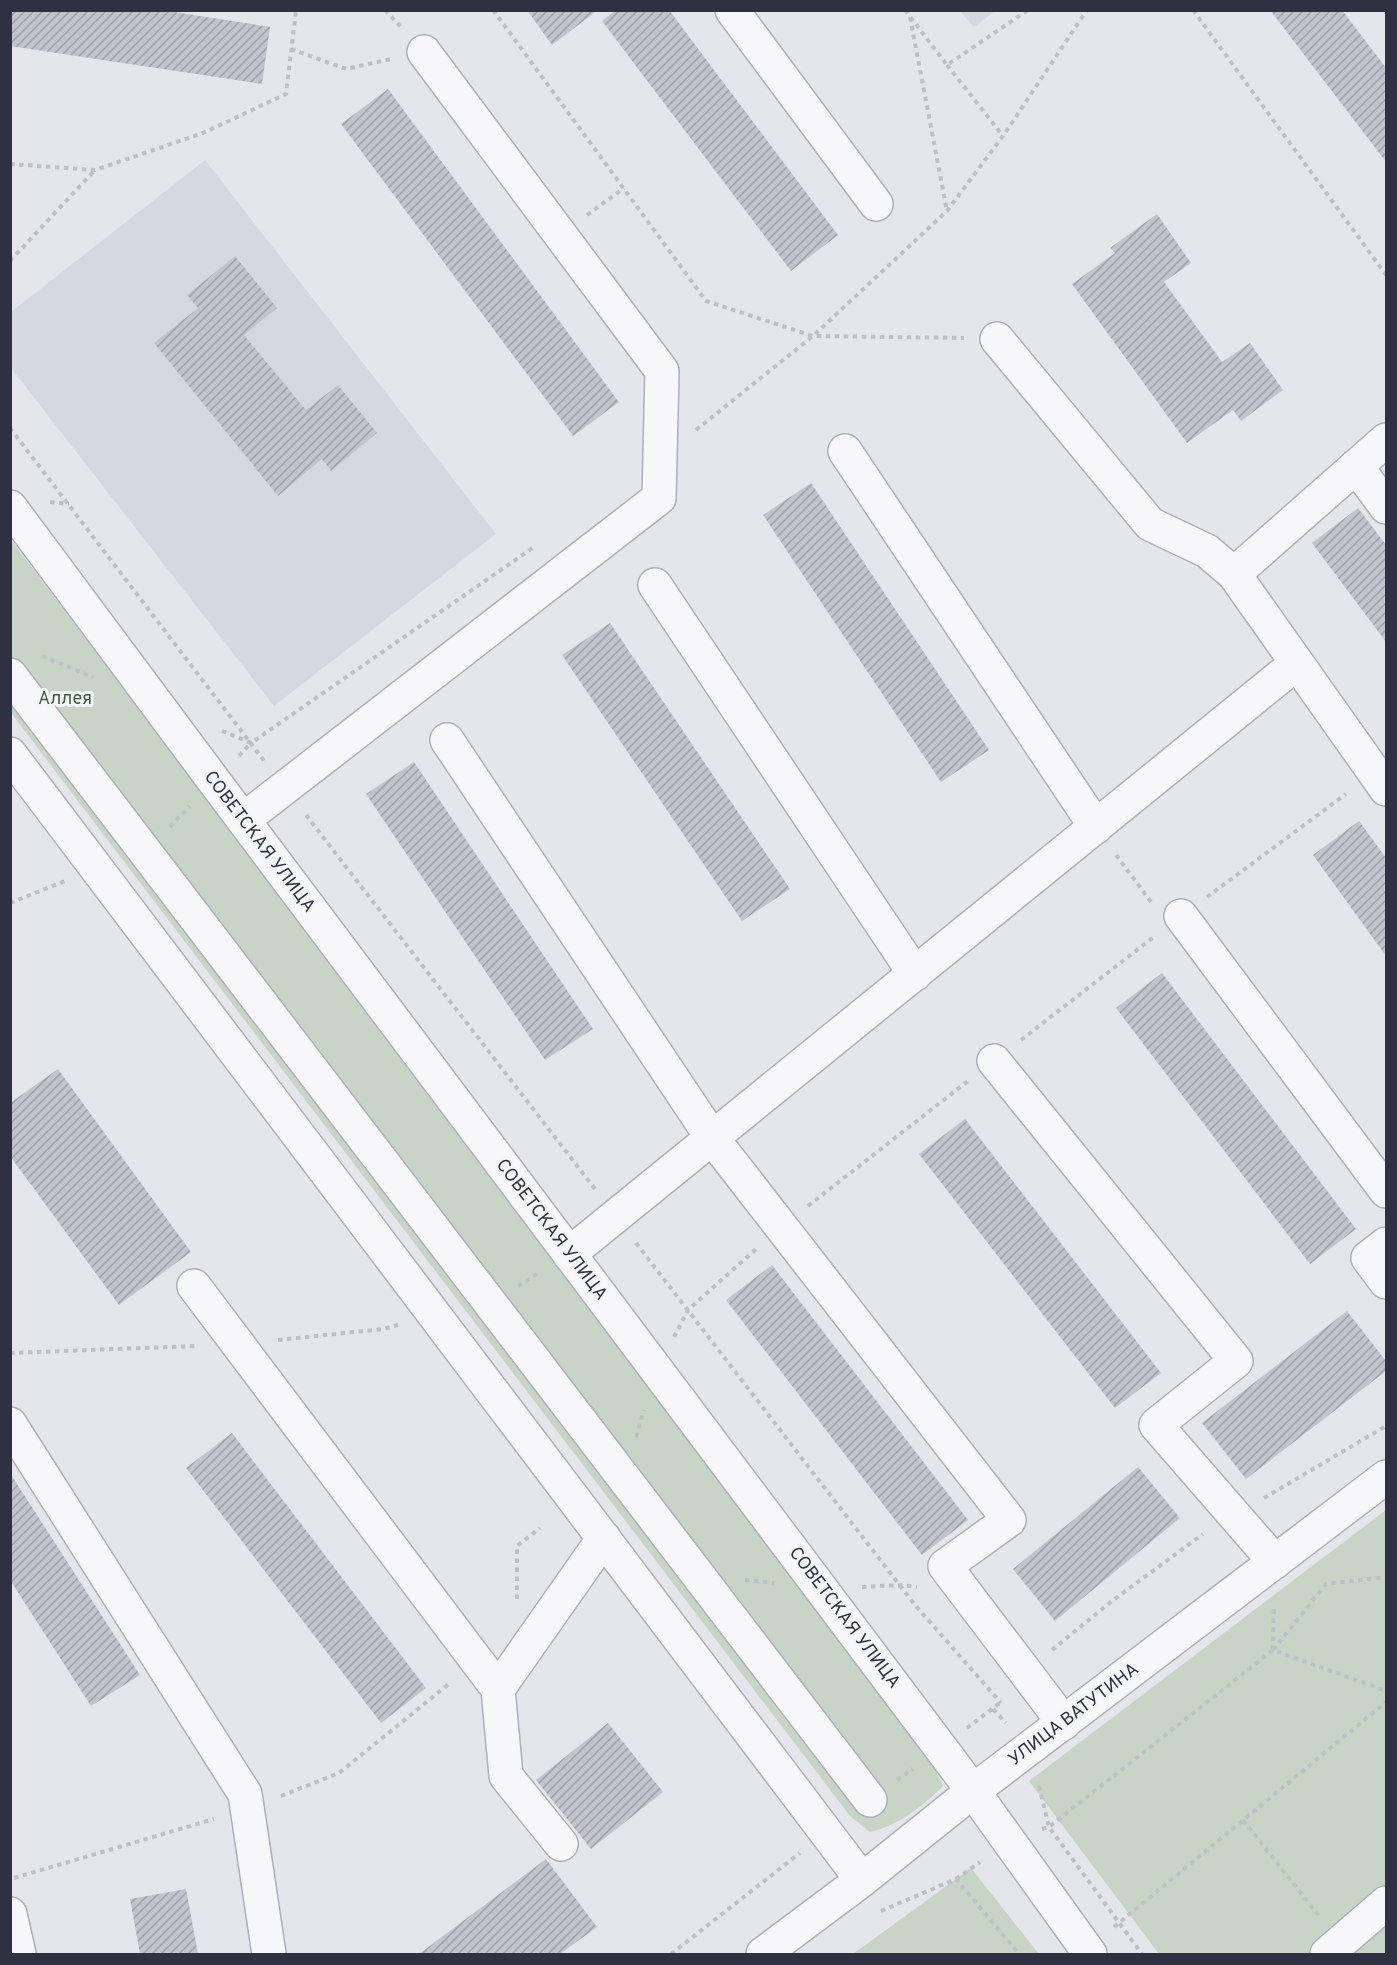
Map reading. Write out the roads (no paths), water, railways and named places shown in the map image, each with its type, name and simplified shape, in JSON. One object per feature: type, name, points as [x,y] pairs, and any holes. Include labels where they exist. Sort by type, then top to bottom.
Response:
[{"type":"street","points":[[732,10],[876,204]]},
{"type":"street","points":[[243,820],[659,498],[662,371],[424,52]]},
{"type":"street","points":[[997,339],[1150,524],[1207,551],[1234,574],[1381,781]]},
{"type":"street","points":[[1234,574],[1386,440]]},
{"type":"street","points":[[845,452],[1096,827]]},
{"type":"street","points":[[1356,466],[1386,507]]},
{"type":"street","name":"СОВЕТСКАЯ УЛИЦА","points":[[10,507],[941,1748],[1088,1952]]},
{"type":"street","points":[[656,585],[915,974]]},
{"type":"street","points":[[21,663],[490,1303],[870,1800]]},
{"type":"street","points":[[570,1254],[1297,663]]},
{"type":"street","points":[[447,741],[713,1139],[1009,1520],[945,1566],[1064,1723]]},
{"type":"street","points":[[10,754],[862,1880]]},
{"type":"street","points":[[1175,921],[1386,1191]]},
{"type":"street","points":[[994,1061],[1236,1361],[1156,1425],[1275,1562]]},
{"type":"street","points":[[1386,1244],[1368,1258],[1386,1282]]},
{"type":"street","points":[[194,1287],[498,1689],[506,1776],[561,1844]]},
{"type":"street","points":[[10,1424],[246,1794],[269,1954]]},
{"type":"street","name":"УЛИЦА ВАТУТИНА","points":[[763,1954],[1386,1477]]},
{"type":"street","points":[[498,1689],[604,1538]]},
{"type":"street","points":[[1334,1949],[1386,1903]]},
{"type":"street","points":[[10,1914],[19,1954]]},
{"type":"park label","name":"Аллея","points":[[65,699]]}]
